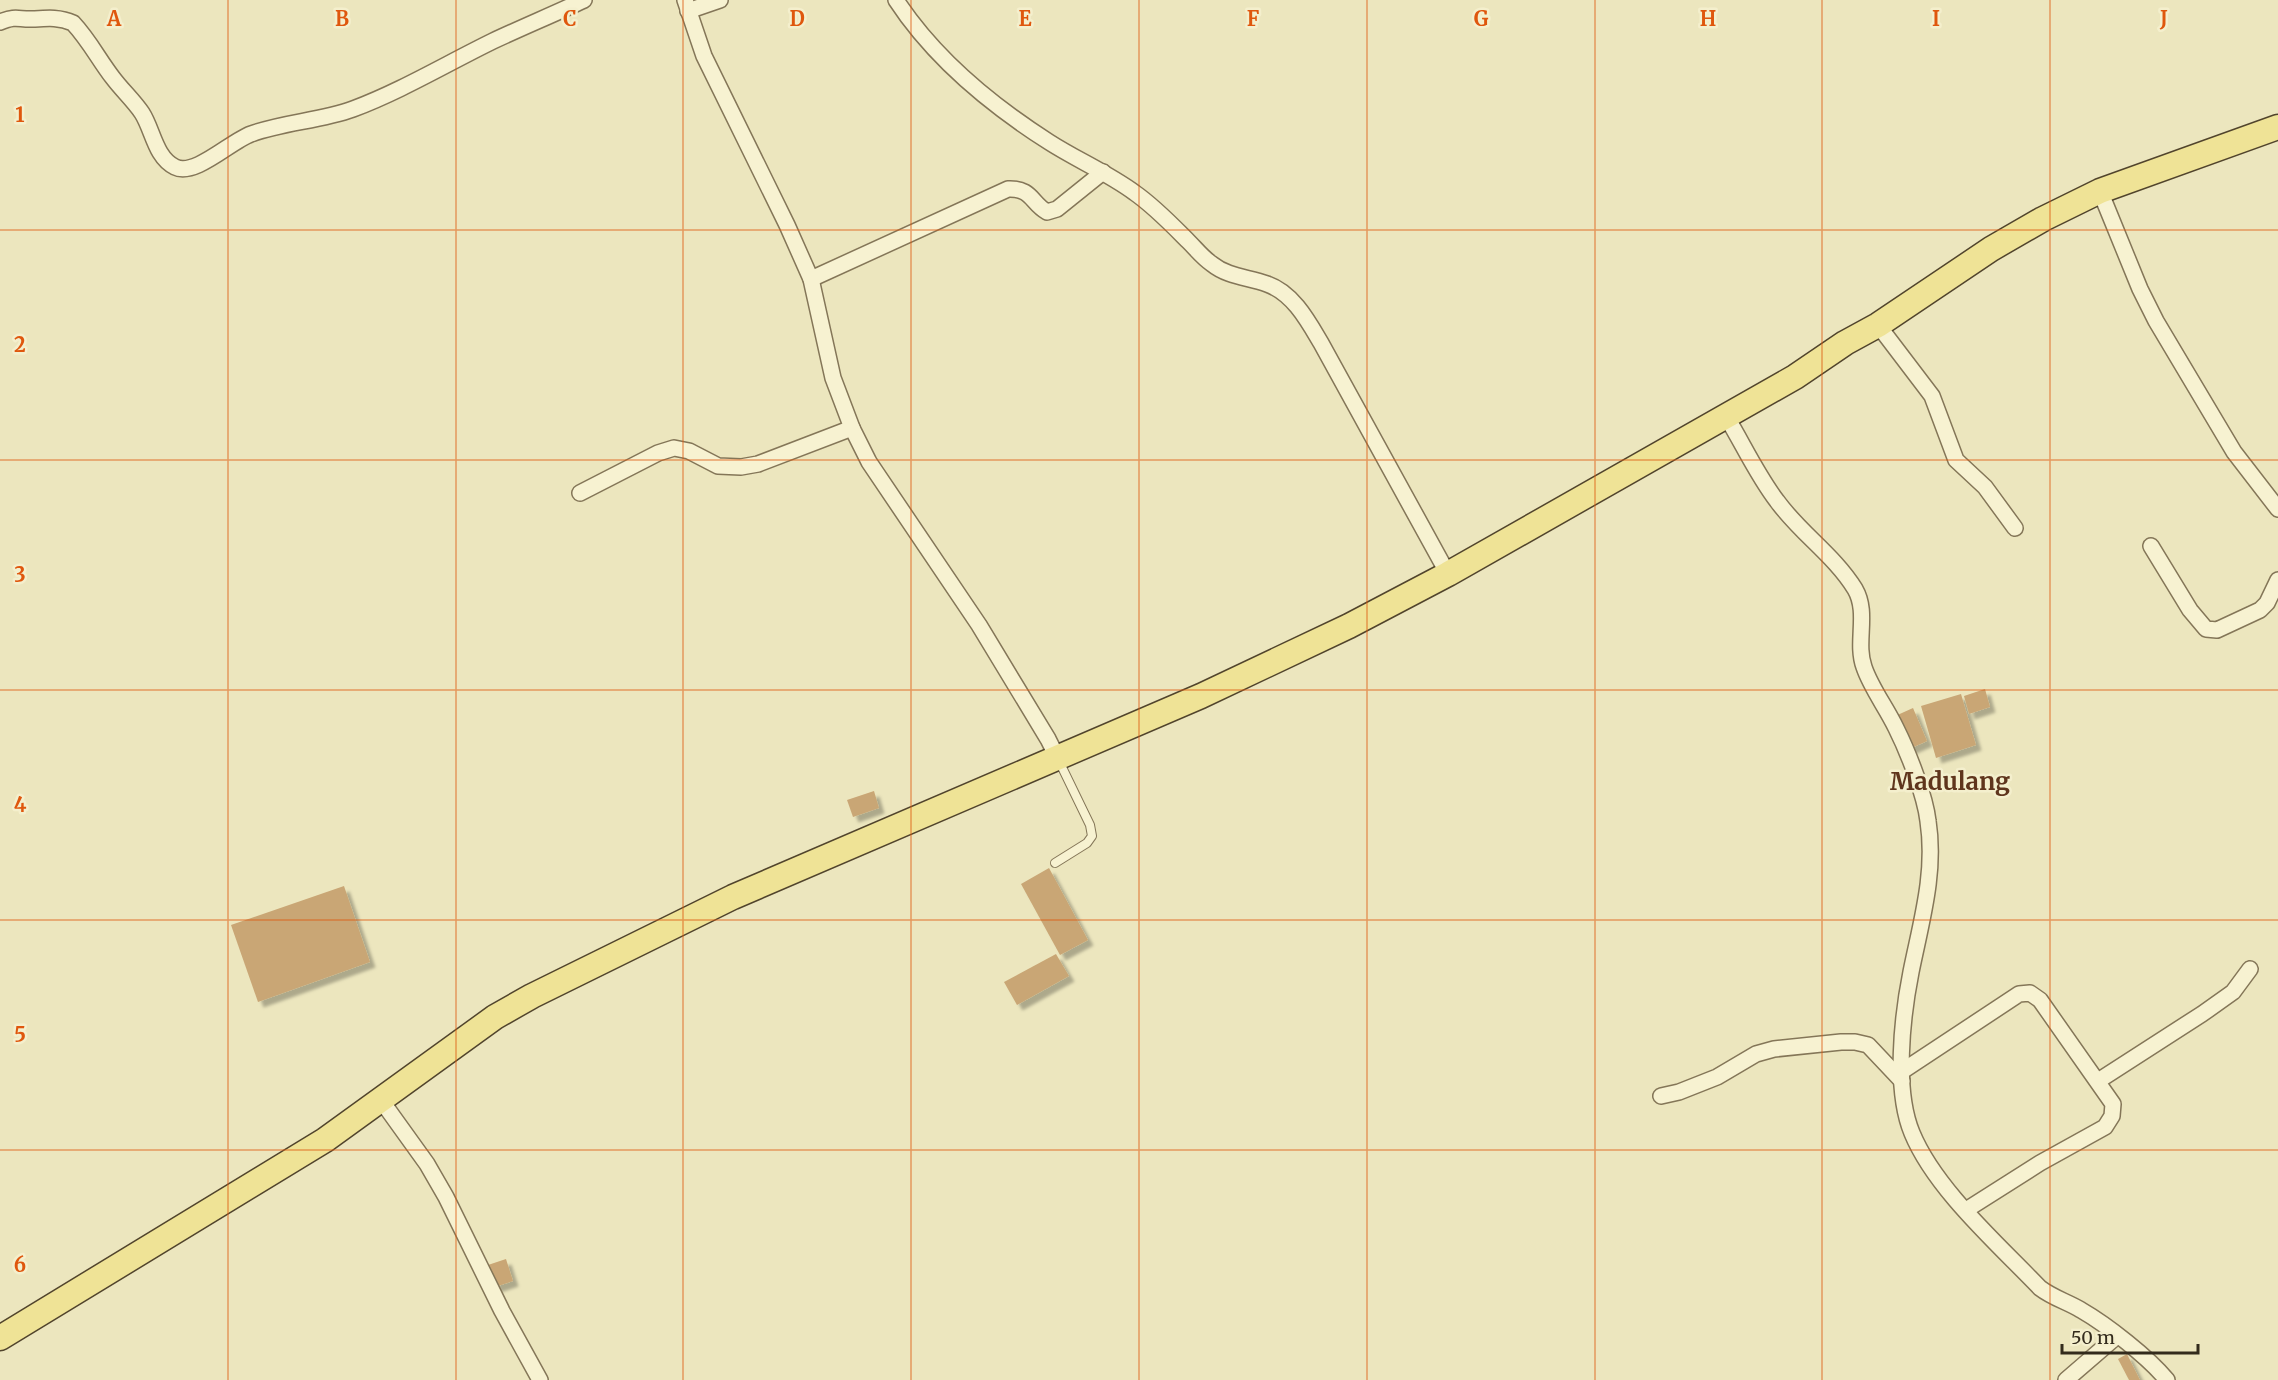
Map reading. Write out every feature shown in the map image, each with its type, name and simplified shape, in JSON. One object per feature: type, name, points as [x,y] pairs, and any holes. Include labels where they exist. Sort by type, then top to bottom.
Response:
[{"type":"main road","points":[[0,1338],[325,1140],[495,1017],[532,996],[733,897],[1201,696],[1349,626],[1448,574],[1795,377],[1845,342],[1878,325],[2014,234],[2100,191],[2278,127]]},
{"type":"street","points":[[0,22],[21,16],[30,19],[64,18],[73,23],[142,114],[164,157],[176,168],[186,169],[195,167],[232,143],[252,134],[355,108],[494,40],[584,0]]},
{"type":"street","points":[[720,0],[687,5],[704,56],[811,279],[833,378],[852,428],[869,462],[979,625],[1057,757]]},
{"type":"street","points":[[896,0],[926,39],[976,88],[1049,142],[1136,193],[1211,264],[1228,274],[1268,284],[1283,293],[1304,315],[1322,343],[1448,574]]},
{"type":"street","points":[[811,279],[1008,189],[1019,189],[1031,196],[1047,212],[1057,209],[1103,172]]},
{"type":"street","points":[[2100,191],[2140,289],[2156,321],[2234,452],[2278,509]]},
{"type":"street","points":[[1878,325],[1932,396],[1956,460],[1985,487],[2015,528]]},
{"type":"street","points":[[1726,416],[1776,500],[1834,559],[1857,593],[1861,604],[1863,666],[1898,730],[1921,793],[1928,820],[1929,882],[1910,975],[1900,1059],[1911,1133],[1934,1173],[2040,1288],[2082,1310],[2155,1365],[2167,1380]]},
{"type":"street","points":[[580,494],[658,453],[674,448],[689,451],[718,466],[741,468],[758,464],[852,428]]},
{"type":"street","points":[[2151,546],[2190,610],[2206,629],[2217,630],[2260,610],[2267,603],[2278,580]]},
{"type":"street","points":[[2098,1081],[2233,992],[2250,969]]},
{"type":"street","points":[[1902,1076],[2019,994],[2030,993],[2040,1000],[2113,1104],[2112,1116],[2105,1127],[2040,1163],[1966,1210]]},
{"type":"street","points":[[1661,1096],[1679,1092],[1716,1077],[1756,1054],[1841,1042],[1868,1045],[1902,1076]]},
{"type":"street","points":[[381,1100],[427,1164],[446,1197],[502,1311],[540,1380]]},
{"type":"street","points":[[2066,1380],[2117,1336]]},
{"type":"lane","points":[[1055,863],[1087,843],[1092,836],[1090,825],[1057,757]]},
{"type":"building","points":[[1985,689],[1990,707],[1969,714],[1964,696]]},
{"type":"building","points":[[1961,694],[1976,745],[1936,758],[1921,706]]},
{"type":"building","points":[[1913,708],[1927,741],[1907,750],[1893,717]]},
{"type":"building","points":[[874,791],[879,808],[853,817],[847,800]]},
{"type":"building","points":[[1049,868],[1088,940],[1060,955],[1021,884]]},
{"type":"building","points":[[344,886],[370,962],[258,1002],[231,925]]},
{"type":"building","points":[[1056,954],[1069,976],[1017,1005],[1004,982]]},
{"type":"building","points":[[506,1259],[513,1281],[495,1287],[488,1265]]},
{"type":"building","points":[[2127,1354],[2140,1380],[2129,1380],[2118,1359]]},
{"type":"district","name":"Madulang","points":[[1950,782]]}]
